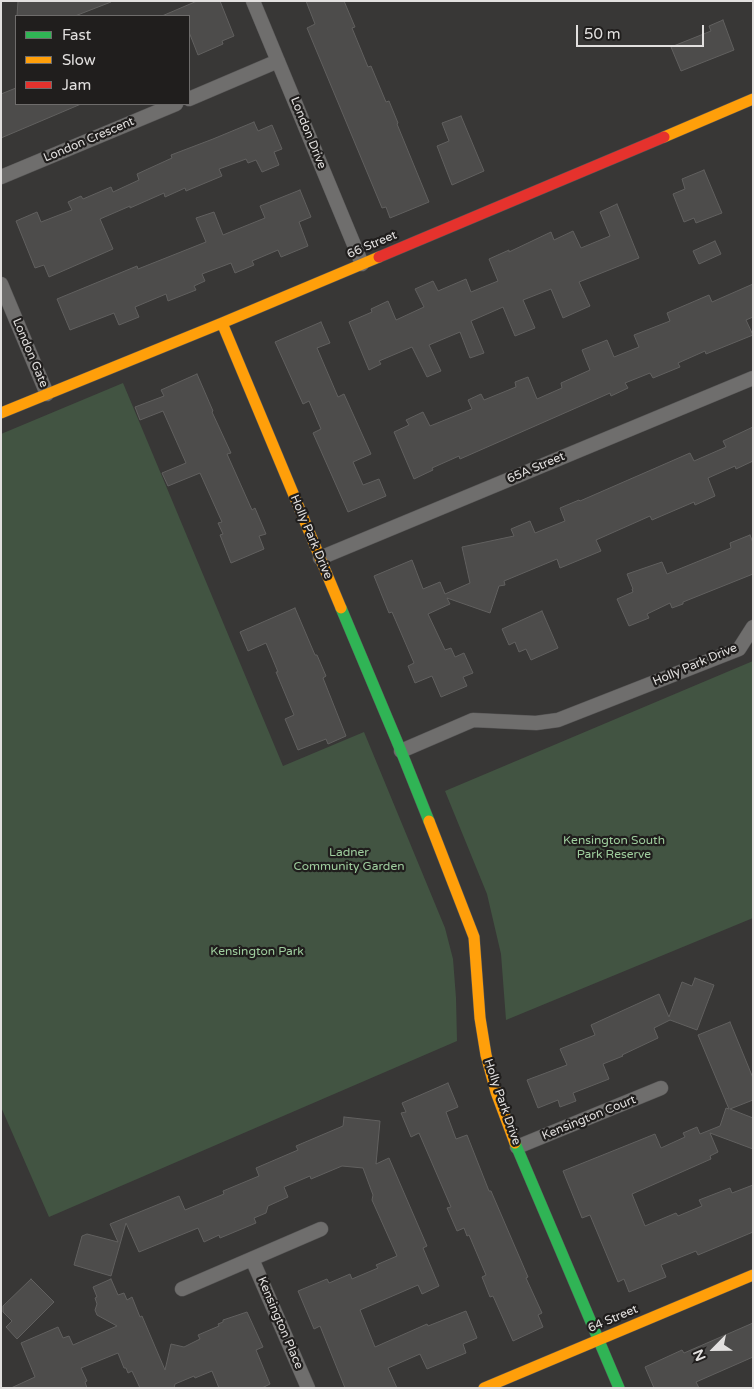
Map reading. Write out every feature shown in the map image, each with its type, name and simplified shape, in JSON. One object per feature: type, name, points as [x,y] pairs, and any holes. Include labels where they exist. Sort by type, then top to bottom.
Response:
[{"type":"street","name":"London Drive","points":[[253,1],[362,264]]},
{"type":"street","points":[[190,98],[278,61]]},
{"type":"street","name":"66 Street","points":[[1,413],[222,323],[753,98]]},
{"type":"street","name":"London Crescent","points":[[1,177],[174,105]]},
{"type":"street","name":"London Gate","points":[[1,284],[47,394]]},
{"type":"street","name":"Holly Park Drive","points":[[222,323],[401,751],[474,937],[480,1018],[486,1054],[496,1092],[517,1147],[619,1388]]},
{"type":"street","name":"65A Street","points":[[320,558],[753,378]]},
{"type":"street","name":"Holly Park Drive","points":[[401,751],[472,720],[536,723],[558,720],[739,648],[753,628]]},
{"type":"street","name":"Kensington Court","points":[[517,1147],[661,1088]]},
{"type":"street","points":[[182,1289],[321,1230]]},
{"type":"street","name":"Kensington Place","points":[[252,1259],[308,1388]]},
{"type":"street","name":"64 Street","points":[[484,1388],[753,1275]]},
{"type":"green space","name":"Kensington Park","points":[[123,383],[283,766],[364,732],[445,928],[453,959],[457,1041],[49,1217],[1,1107],[1,434]]},
{"type":"green space","name":"Kensington South Park Reserve","points":[[753,661],[753,918],[506,1020],[501,954],[487,894],[445,791]]},
{"type":"building","points":[[18,1],[111,1],[78,15],[17,15]]},
{"type":"building","points":[[197,1],[220,1],[234,36],[222,41],[223,44],[198,55],[190,35],[190,15],[164,15]]},
{"type":"building","points":[[306,1],[344,1],[355,27],[352,28],[368,67],[371,66],[386,102],[389,101],[429,202],[390,218],[386,207],[382,208],[307,28],[315,24]]},
{"type":"building","points":[[723,20],[734,50],[681,71],[671,47],[711,31],[709,26]]},
{"type":"building","points":[[15,88],[15,105],[79,105],[1,138],[1,94]]},
{"type":"building","points":[[461,116],[484,171],[452,185],[437,146],[449,141],[442,123]]},
{"type":"building","points":[[254,122],[258,131],[272,125],[282,149],[274,152],[279,165],[262,172],[256,160],[248,163],[246,159],[219,169],[222,176],[186,191],[185,188],[165,197],[164,193],[130,208],[130,206],[100,219],[113,249],[49,277],[44,265],[35,268],[16,221],[37,212],[41,222],[72,210],[68,202],[81,196],[83,199],[111,187],[113,192],[139,180],[137,174],[172,158],[171,155]]},
{"type":"building","points":[[704,170],[722,213],[696,223],[694,218],[684,222],[673,194],[685,189],[682,179]]},
{"type":"building","points":[[300,190],[311,217],[299,222],[308,246],[281,257],[278,250],[252,261],[254,265],[235,273],[231,263],[202,274],[205,281],[194,286],[196,290],[168,301],[166,294],[135,307],[139,317],[119,325],[114,313],[70,330],[57,299],[137,266],[138,269],[206,242],[196,218],[214,212],[223,235],[265,218],[260,206]]},
{"type":"building","points":[[617,204],[639,258],[579,282],[590,306],[563,318],[551,289],[523,300],[535,328],[515,336],[503,307],[471,321],[484,353],[470,358],[460,332],[429,345],[441,371],[427,377],[412,347],[379,361],[381,364],[369,370],[349,322],[372,312],[371,309],[388,301],[396,320],[424,307],[415,289],[433,281],[438,291],[466,279],[471,292],[498,281],[489,259],[509,250],[509,252],[551,232],[554,240],[573,231],[581,248],[610,236],[600,212]]},
{"type":"building","points":[[715,241],[721,254],[699,264],[693,251]]},
{"type":"building","points":[[753,284],[753,317],[746,320],[753,335],[706,354],[705,351],[678,363],[680,367],[653,378],[650,373],[625,383],[628,388],[611,396],[610,393],[460,459],[459,456],[432,468],[433,470],[414,479],[394,432],[409,425],[406,420],[423,412],[430,426],[472,409],[468,400],[481,394],[484,400],[516,387],[515,382],[528,377],[537,399],[562,388],[561,383],[590,370],[582,350],[607,340],[614,357],[639,347],[634,335],[670,321],[667,313],[709,295],[712,302]]},
{"type":"building","points":[[321,322],[330,343],[317,348],[338,397],[344,394],[371,454],[353,462],[363,485],[379,479],[386,496],[348,512],[313,433],[321,429],[309,401],[303,404],[275,342]]},
{"type":"building","points":[[197,374],[231,453],[227,454],[252,510],[255,508],[266,534],[259,536],[264,549],[231,563],[220,535],[223,534],[218,523],[222,522],[200,473],[168,486],[162,473],[186,463],[163,411],[140,420],[135,407],[164,396],[161,390]]},
{"type":"building","points":[[753,427],[753,461],[736,469],[735,466],[708,478],[715,496],[695,505],[694,502],[652,520],[650,516],[596,540],[601,551],[560,568],[557,559],[504,581],[505,585],[499,586],[490,613],[447,598],[450,604],[428,614],[445,650],[451,648],[455,657],[464,653],[473,673],[463,677],[467,686],[441,697],[432,676],[415,683],[408,666],[414,663],[392,612],[389,613],[374,576],[412,560],[423,589],[440,582],[445,594],[470,583],[462,547],[514,536],[511,529],[530,521],[535,533],[565,521],[560,508],[690,453],[694,461],[726,447],[723,441]]},
{"type":"building","points":[[750,535],[753,543],[753,574],[672,608],[670,603],[647,614],[649,618],[629,626],[617,599],[633,592],[627,574],[662,562],[667,574],[731,548],[730,543]]},
{"type":"building","points":[[295,608],[326,676],[323,678],[346,736],[328,744],[326,739],[298,750],[285,719],[294,715],[266,643],[248,651],[240,632]]},
{"type":"building","points":[[542,611],[558,648],[531,660],[526,649],[519,652],[515,642],[509,645],[502,629]]},
{"type":"building","points":[[695,978],[714,985],[697,1030],[670,1020],[654,1028],[658,1038],[603,1064],[609,1079],[573,1093],[576,1101],[560,1107],[558,1100],[538,1108],[527,1080],[567,1065],[560,1049],[595,1035],[591,1025],[659,994],[669,1017],[682,982],[692,986]]},
{"type":"building","points":[[730,1022],[753,1078],[753,1100],[730,1109],[753,1118],[753,1149],[710,1133],[718,1152],[710,1156],[711,1159],[632,1194],[645,1226],[676,1213],[678,1216],[702,1206],[699,1200],[730,1188],[732,1193],[753,1185],[753,1232],[698,1255],[696,1251],[661,1265],[666,1277],[629,1292],[624,1279],[618,1282],[590,1215],[582,1218],[563,1171],[655,1134],[661,1148],[685,1137],[683,1133],[697,1127],[700,1134],[720,1126],[726,1108],[729,1109],[698,1035]]},
{"type":"building","points":[[448,1083],[458,1107],[446,1112],[456,1139],[467,1135],[542,1313],[538,1315],[543,1327],[513,1341],[493,1296],[490,1297],[482,1277],[486,1275],[469,1235],[467,1236],[464,1228],[457,1231],[447,1208],[451,1207],[419,1133],[411,1137],[401,1113],[406,1112],[402,1103]]},
{"type":"building","points":[[344,1117],[380,1121],[376,1164],[389,1158],[427,1246],[423,1248],[439,1286],[422,1294],[418,1285],[360,1310],[375,1347],[427,1324],[428,1326],[466,1311],[477,1338],[463,1344],[466,1353],[427,1369],[420,1354],[388,1368],[397,1388],[345,1388],[320,1326],[314,1329],[298,1291],[327,1279],[329,1283],[350,1274],[352,1279],[378,1268],[376,1265],[397,1256],[372,1200],[373,1195],[363,1168],[342,1166],[311,1179],[310,1176],[284,1187],[288,1197],[268,1206],[266,1213],[254,1218],[256,1223],[220,1238],[219,1235],[204,1242],[198,1228],[139,1252],[126,1223],[111,1276],[74,1265],[82,1236],[87,1234],[118,1242],[110,1224],[179,1196],[185,1210],[224,1194],[223,1191],[259,1176],[256,1168],[298,1150],[296,1146],[343,1126]]},
{"type":"building","points":[[31,1279],[54,1302],[17,1339],[6,1327],[12,1321],[3,1312],[3,1306]]},
{"type":"building","points":[[111,1279],[118,1295],[124,1293],[127,1300],[132,1297],[165,1370],[171,1344],[184,1347],[200,1339],[198,1335],[219,1326],[218,1324],[223,1322],[223,1320],[247,1312],[263,1347],[256,1350],[270,1384],[262,1388],[219,1388],[212,1371],[175,1384],[174,1388],[140,1388],[132,1371],[128,1373],[126,1368],[124,1368],[118,1353],[81,1368],[87,1381],[85,1382],[87,1388],[11,1388],[35,1377],[21,1343],[58,1327],[63,1338],[69,1336],[73,1345],[117,1326],[97,1315],[95,1310],[97,1304],[95,1298],[97,1297],[93,1287]]},
{"type":"building","points":[[753,1323],[753,1357],[696,1382],[699,1388],[654,1388],[645,1367],[682,1350],[684,1353]]},
{"type":"traffic: fast","points":[[341,608],[429,821]]},
{"type":"traffic: fast","points":[[515,1143],[619,1388]]},
{"type":"traffic: slow","points":[[664,137],[753,99]]},
{"type":"traffic: slow","points":[[1,413],[379,257]]},
{"type":"traffic: slow","points":[[222,323],[341,608]]},
{"type":"traffic: slow","points":[[429,821],[474,937],[480,1018],[486,1055],[496,1092],[515,1143]]},
{"type":"traffic: slow","points":[[484,1388],[753,1275]]},
{"type":"traffic: jam","points":[[379,257],[664,137]]},
{"type":"park label","name":"Ladner Community Garden","points":[[349,860]]}]
